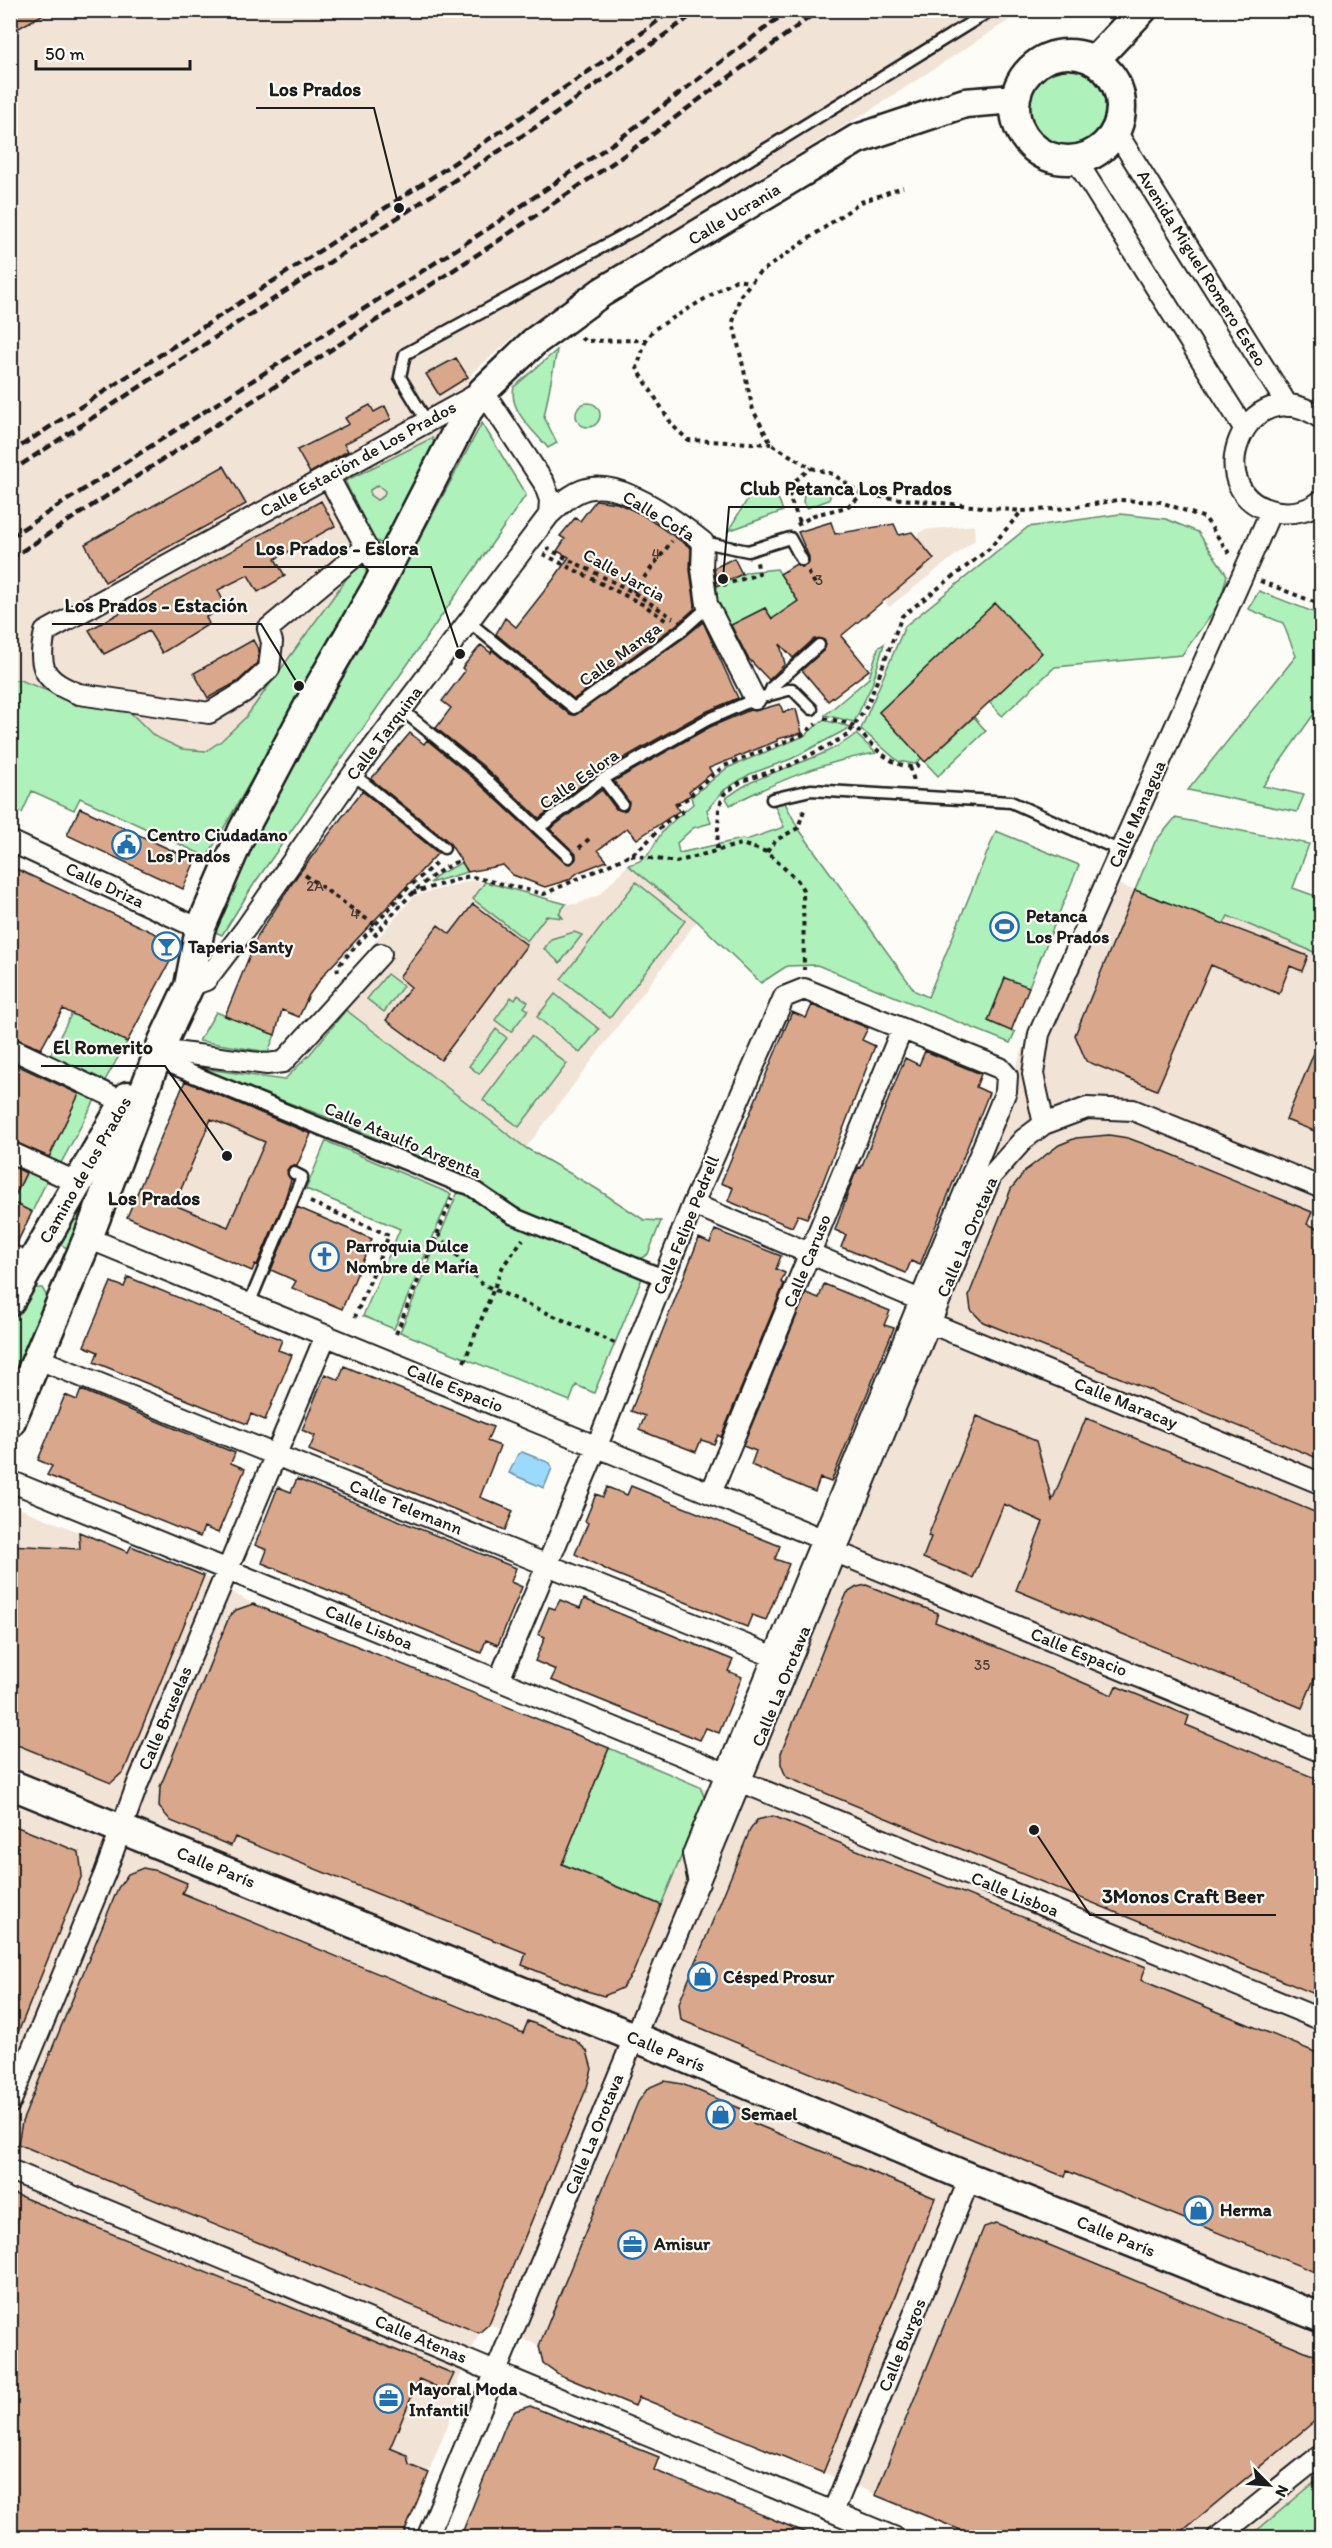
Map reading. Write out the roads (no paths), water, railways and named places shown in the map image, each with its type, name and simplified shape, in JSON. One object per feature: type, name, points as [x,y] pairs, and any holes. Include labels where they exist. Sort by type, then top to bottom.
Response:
[{"type":"main road","points":[[1094,61],[1142,10]]},
{"type":"main road","points":[[1069,54],[1094,61],[1109,74],[1119,92],[1121,105],[1115,130],[1099,150],[1076,160],[1050,158],[1029,145],[1017,123],[1015,99],[1024,76],[1043,60],[1069,54]]},
{"type":"main road","name":"Calle Ucrania","points":[[483,391],[534,342],[602,292],[857,139],[965,103],[1015,99]]},
{"type":"main road","name":"Camino de los Prados","points":[[10,1423],[25,1373],[88,1238],[159,1050],[189,986],[200,929],[249,820],[315,694],[383,575],[455,432],[483,391]]},
{"type":"main road","name":"Camino de los Prados","points":[[18,1276],[78,1183],[124,1102],[159,1050]]},
{"type":"main road","points":[[18,1276],[41,1277],[54,1284],[60,1302]]},
{"type":"main road","name":"Calle París","points":[[10,1784],[634,2038],[970,2178],[1322,2318]]},
{"type":"street","name":"Avenida Miguel Romero Esteo","points":[[1115,130],[1288,406]]},
{"type":"street","points":[[1076,160],[1244,428]]},
{"type":"street","name":"Calle Estación de Los Prados","points":[[366,547],[268,628],[272,642],[269,669],[244,692],[209,713],[88,696],[59,687],[45,675],[40,654],[45,632],[483,391]]},
{"type":"street","points":[[483,391],[544,483],[550,500],[549,515]]},
{"type":"street","points":[[1322,419],[1301,408],[1288,406],[1262,412],[1244,428],[1234,451],[1236,476],[1249,497],[1271,511],[1295,512],[1307,509],[1322,500]]},
{"type":"street","points":[[328,476],[383,575]]},
{"type":"street","name":"Calle Tarquina","points":[[189,986],[206,980],[246,928],[353,774],[549,515],[568,498],[591,488]]},
{"type":"street","name":"Calle Cofa","points":[[591,488],[611,488],[635,498],[684,527],[703,542],[702,569],[714,601],[761,697]]},
{"type":"street","name":"Calle Managua","points":[[1044,1124],[1033,1074],[1039,1035],[1271,511]]},
{"type":"street","name":"Calle Driza","points":[[10,841],[200,929]]},
{"type":"street","points":[[159,1050],[267,1064],[283,1062],[381,954]]},
{"type":"street","name":"Calle Felipe Pedrell","points":[[500,1680],[597,1446],[693,1204],[784,997],[804,989],[902,1029]]},
{"type":"street","points":[[735,1778],[775,1657],[829,1546],[920,1300],[1006,1090],[1007,1076],[1000,1068],[902,1029]]},
{"type":"street","name":"Calle Caruso","points":[[711,1493],[902,1029]]},
{"type":"street","points":[[10,1048],[124,1102]]},
{"type":"street","name":"Calle Ataulfo Argenta","points":[[159,1050],[458,1184],[469,1186],[513,1216],[664,1278]]},
{"type":"street","name":"Calle La Orotava","points":[[427,2538],[699,1883],[693,1854],[735,1778],[829,1546],[930,1323],[991,1176],[1024,1139],[1044,1124],[1087,1108],[1132,1110],[1322,1188]]},
{"type":"street","points":[[10,1152],[78,1183]]},
{"type":"street","points":[[693,1204],[920,1300]]},
{"type":"street","name":"Calle Espacio","points":[[88,1238],[711,1493],[829,1546],[1322,1752]]},
{"type":"street","name":"Calle Maracay","points":[[930,1323],[1322,1484]]},
{"type":"street","name":"Calle Bruselas","points":[[10,2103],[227,1569],[326,1335]]},
{"type":"street","name":"Calle Telemann","points":[[25,1373],[276,1454],[775,1657]]},
{"type":"street","name":"Calle Lisboa","points":[[10,1481],[500,1680],[1322,2020]]},
{"type":"street","name":"Calle Atenas","points":[[10,2170],[896,2538]]},
{"type":"street","name":"Calle Burgos","points":[[833,2512],[970,2178]]},
{"type":"street","points":[[1217,2538],[1322,2454]]},
{"type":"lane","points":[[427,422],[400,377],[405,354],[650,221],[991,10]]},
{"type":"lane","points":[[703,542],[748,551],[790,538],[802,560]]},
{"type":"lane","name":"Calle Manga","points":[[468,621],[574,708],[683,629],[714,601]]},
{"type":"lane","name":"Calle Eslora","points":[[761,697],[819,645]]},
{"type":"lane","name":"Calle Eslora","points":[[402,710],[477,771],[540,827],[603,779],[707,720],[761,697],[792,689],[812,710]]},
{"type":"lane","points":[[353,774],[444,848]]},
{"type":"lane","points":[[603,779],[622,804]]},
{"type":"lane","points":[[772,799],[811,790],[1011,802],[1121,851]]},
{"type":"lane","points":[[540,827],[552,843],[569,857]]},
{"type":"lane","points":[[249,1304],[302,1177],[294,1173]]},
{"type":"water","points":[[522,1452],[550,1463],[552,1468],[544,1488],[509,1473],[518,1454]]},
{"type":"railway","points":[[10,453],[448,167],[617,52],[672,10]]},
{"type":"railway","points":[[10,472],[554,115],[699,10]]},
{"type":"railway","points":[[10,537],[486,230],[618,140],[789,10]]},
{"type":"railway","points":[[10,559],[495,243],[629,152],[819,10]]},
{"type":"place","name":"Los Prados","points":[[399,208]]},
{"type":"place","name":"Club Petanca Los Prados","points":[[723,579]]},
{"type":"place","name":"Los Prados - Eslora","points":[[460,654]]},
{"type":"place","name":"Los Prados - Estación","points":[[299,686]]},
{"type":"place","name":"Centro Ciudadano Los Prados","points":[[126,845]]},
{"type":"place","name":"Petanca Los Prados","points":[[1005,926]]},
{"type":"place","name":"Taperia Santy","points":[[167,947]]},
{"type":"place","name":"El Romerito","points":[[227,1156]]},
{"type":"place","name":"Parroquia Dulce Nombre de María","points":[[325,1256]]},
{"type":"place","name":"3Monos Craft Beer","points":[[1034,1830]]},
{"type":"place","name":"Césped Prosur","points":[[702,1977]]},
{"type":"place","name":"Semael","points":[[720,2114]]},
{"type":"place","name":"Herma","points":[[1199,2210]]},
{"type":"place","name":"Amisur","points":[[633,2244]]},
{"type":"place","name":"Mayoral Moda Infantil","points":[[388,2399]]},
{"type":"district","name":"Los Prados","points":[[154,1198]]}]
